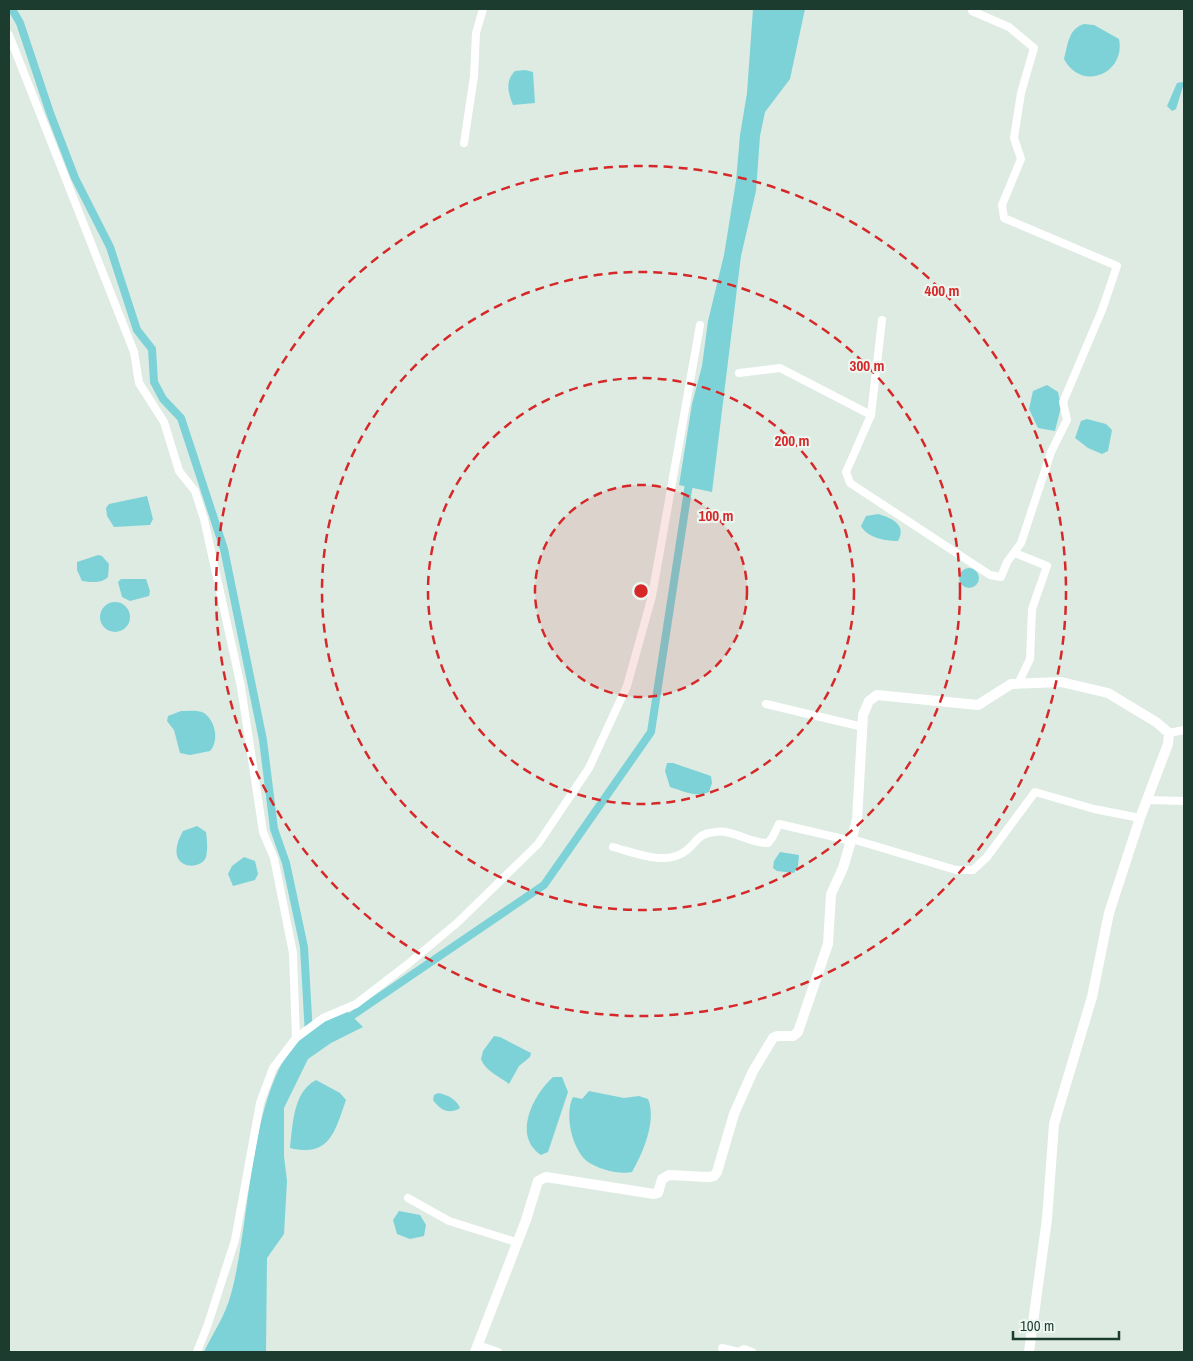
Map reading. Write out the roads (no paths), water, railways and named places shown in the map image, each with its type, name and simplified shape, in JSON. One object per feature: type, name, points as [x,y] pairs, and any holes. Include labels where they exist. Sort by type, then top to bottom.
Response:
[{"type":"street","points":[[464,143],[474,76],[476,33],[483,9]]},
{"type":"street","points":[[882,320],[871,415],[846,472],[850,483],[990,575],[1002,577],[1007,562],[1022,543],[1051,452],[1067,420],[1063,402],[1102,310],[1117,266],[1004,218],[1002,205],[1021,159],[1014,138],[1021,93],[1034,48],[1009,27],[972,11],[972,9]]},
{"type":"street","points":[[9,35],[134,352],[139,384],[164,422],[179,471],[195,492],[204,518],[241,687],[263,832],[274,858],[293,953],[299,1035]]},
{"type":"street","points":[[197,1352],[235,1240],[260,1103],[273,1068],[299,1035],[316,1023],[356,1004],[408,964],[457,922],[538,844],[589,768],[627,686],[652,596],[700,325]]},
{"type":"street","points":[[739,373],[780,368],[871,415]]},
{"type":"street","points":[[1015,553],[1047,566],[1032,609],[1030,659],[1018,684]]},
{"type":"street","points":[[498,1352],[477,1349],[516,1242],[526,1220],[538,1181],[546,1176],[654,1194],[658,1193],[662,1179],[669,1175],[714,1176],[717,1172],[734,1114],[753,1071],[773,1038],[777,1036],[793,1036],[798,1032],[828,944],[831,894],[843,868],[852,840],[859,795],[863,715],[869,701],[877,695],[978,705],[1011,684],[1062,682],[1108,693],[1156,722],[1169,734]]},
{"type":"street","points":[[766,704],[862,727]]},
{"type":"street","points":[[1169,734],[1184,730]]},
{"type":"street","points":[[1029,1352],[1047,1219],[1054,1124],[1092,997],[1109,913],[1140,818],[1168,744],[1169,734]]},
{"type":"street","points":[[613,847],[650,857],[671,859],[688,850],[700,837],[716,831],[762,843],[768,842],[772,838],[778,824],[852,840],[956,870],[973,870],[987,857],[1035,792],[1094,809],[1140,818]]},
{"type":"street","points":[[1147,800],[1184,801]]},
{"type":"street","points":[[408,1198],[457,1225],[516,1242]]},
{"type":"street","points":[[722,1348],[752,1352]]},
{"type":"water","points":[[753,9],[805,9],[790,79],[765,112],[760,136],[756,191],[741,256],[712,492],[679,485],[692,404],[702,366],[708,321],[724,255],[736,181],[740,135],[747,93]]},
{"type":"water","points":[[1084,24],[1094,25],[1119,39],[1119,51],[1116,62],[1100,74],[1091,76],[1081,75],[1072,69],[1064,59],[1072,34],[1079,26]]},
{"type":"water","points":[[525,70],[533,72],[535,103],[513,105],[509,92],[510,79],[515,71]]},
{"type":"water","points":[[1177,83],[1184,83],[1176,109],[1172,111],[1167,106]]},
{"type":"water","points":[[1047,385],[1058,392],[1061,407],[1055,431],[1038,428],[1029,409],[1033,391]]},
{"type":"water","points":[[1087,419],[1106,424],[1112,430],[1108,451],[1102,454],[1088,448],[1075,438],[1081,421]]},
{"type":"water","points":[[147,496],[153,519],[150,525],[114,527],[107,516],[106,508],[109,504]]},
{"type":"water","points":[[878,514],[897,523],[901,531],[898,541],[872,536],[861,526],[866,516]]},
{"type":"water","points":[[98,555],[102,556],[109,564],[108,577],[99,582],[82,581],[77,570],[77,562]]},
{"type":"water","points":[[969,568],[976,571],[979,578],[976,585],[969,588],[962,585],[959,578],[962,571]]},
{"type":"water","points":[[121,579],[146,579],[150,591],[149,596],[130,601],[122,597],[118,582]]},
{"type":"water","points":[[115,602],[121,603],[129,611],[129,623],[121,631],[115,632],[109,631],[101,623],[100,617],[101,611],[109,603]]},
{"type":"water","points":[[181,711],[202,712],[210,719],[215,730],[215,742],[210,751],[190,755],[180,753],[174,730],[167,721],[168,716]]},
{"type":"water","points":[[667,763],[673,763],[711,776],[712,783],[709,792],[694,794],[670,787],[665,771]]},
{"type":"water","points":[[197,826],[206,832],[206,857],[203,862],[191,866],[179,860],[177,844],[183,831]]},
{"type":"water","points":[[780,852],[799,855],[798,866],[794,873],[777,871],[773,868],[774,861]]},
{"type":"water","points":[[244,857],[255,861],[258,874],[255,880],[233,886],[228,874],[232,866]]},
{"type":"water","points":[[347,1011],[363,1027],[331,1043],[308,1059],[284,1108],[284,1156],[287,1181],[284,1234],[267,1258],[266,1352],[204,1352],[223,1316],[231,1294],[238,1265],[260,1125],[270,1092],[282,1063],[304,1034],[327,1019]]},
{"type":"water","points":[[494,1036],[500,1037],[531,1053],[530,1057],[519,1066],[509,1084],[489,1070],[481,1059],[483,1051]]},
{"type":"water","points":[[553,1077],[562,1077],[568,1092],[548,1152],[541,1155],[532,1147],[527,1127],[533,1105],[539,1094]]},
{"type":"water","points":[[316,1080],[340,1093],[346,1100],[338,1122],[329,1139],[322,1145],[314,1149],[290,1148],[293,1119],[298,1100],[308,1085]]},
{"type":"water","points":[[589,1091],[624,1098],[639,1096],[648,1099],[651,1117],[648,1136],[632,1172],[615,1172],[597,1167],[588,1162],[578,1149],[571,1131],[570,1104],[573,1097],[582,1099]]},
{"type":"water","points":[[438,1093],[451,1098],[460,1108],[452,1111],[442,1109],[433,1100],[434,1095]]},
{"type":"water","points":[[399,1211],[420,1215],[426,1225],[424,1236],[410,1239],[397,1234],[393,1220]]},
{"type":"waterway","points":[[12,9],[20,23],[50,113],[75,178],[110,247],[137,330],[152,349],[154,382],[163,399],[181,418],[224,549],[263,740],[274,829],[286,863],[304,947],[309,1035]]},
{"type":"waterway","points":[[344,1021],[544,885],[651,732],[690,477]]}]
